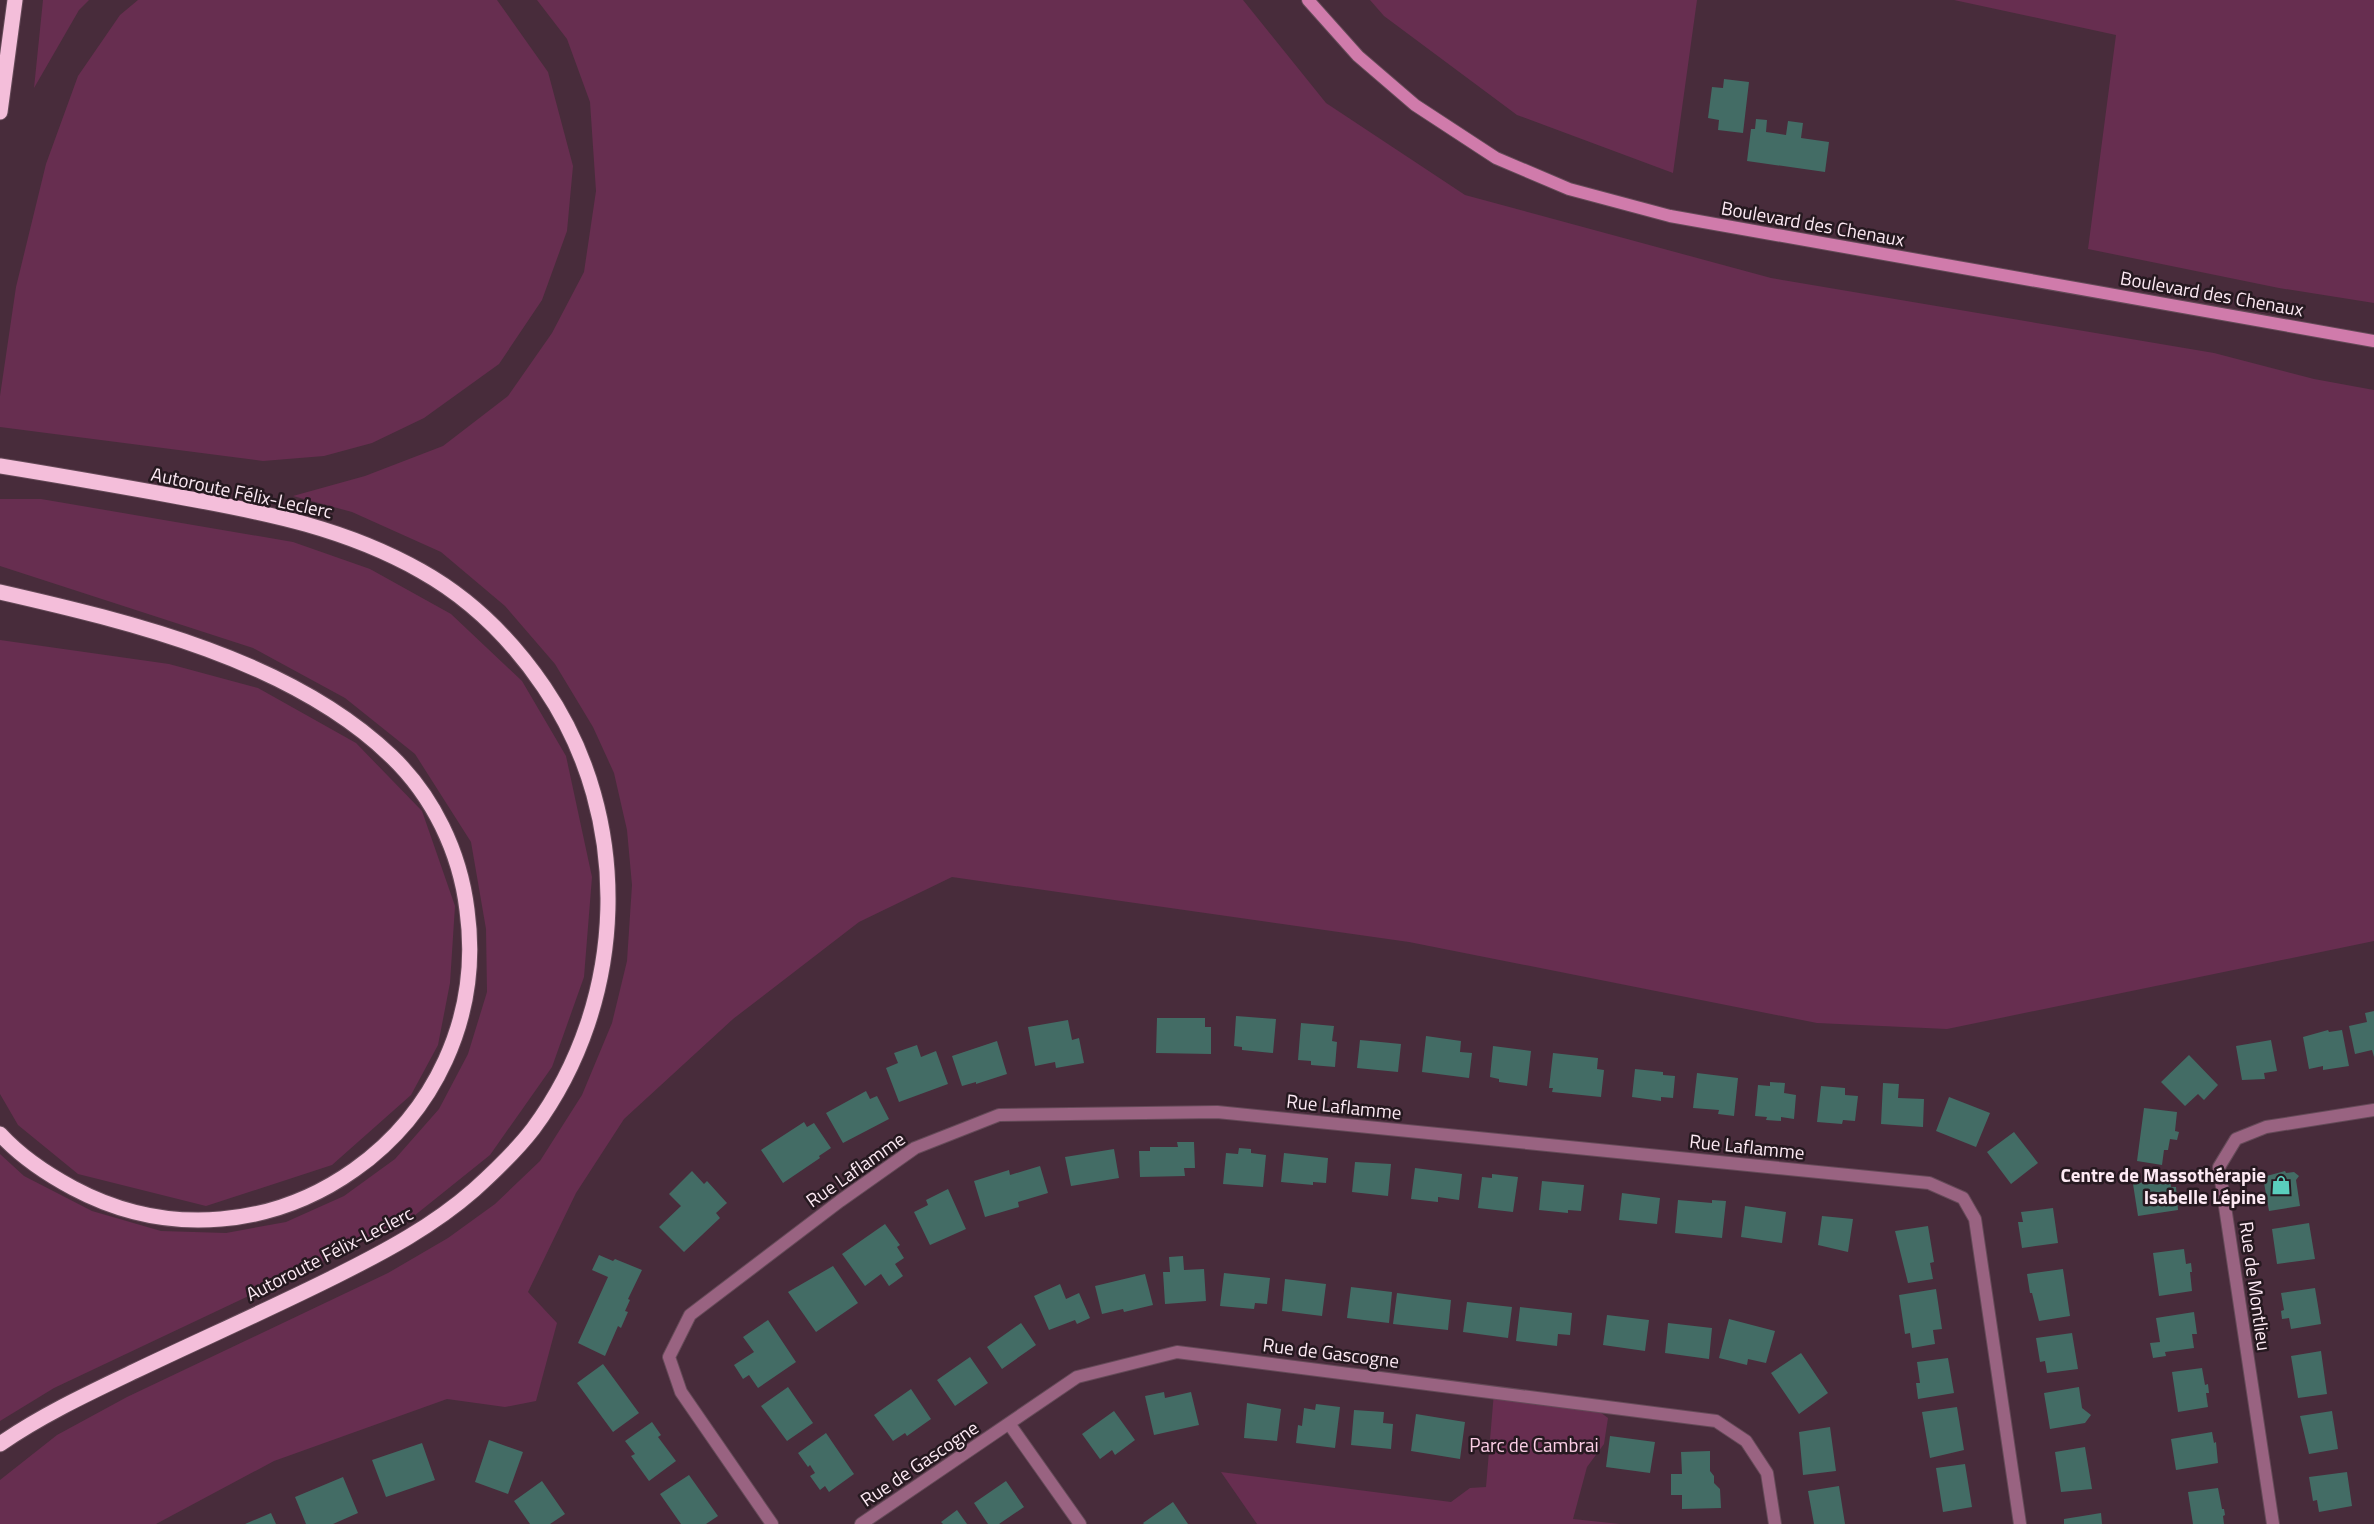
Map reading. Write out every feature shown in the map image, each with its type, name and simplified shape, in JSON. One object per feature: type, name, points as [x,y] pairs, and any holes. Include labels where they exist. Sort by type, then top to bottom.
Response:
[{"type":"highway","points":[[0,112],[16,0]]},
{"type":"highway","name":"Autoroute Félix-Leclerc","points":[[0,1444],[77,1399],[374,1257],[421,1229],[470,1193],[510,1155],[532,1130],[552,1100],[573,1059],[590,1016],[598,988],[608,928],[609,897],[608,864],[598,806],[582,757],[566,723],[551,697],[516,649],[495,627],[450,589],[425,573],[371,546],[348,536],[309,524],[245,509],[6,467]]},
{"type":"highway","points":[[0,592],[122,623],[216,653],[253,668],[300,692],[357,728],[403,768],[438,819],[448,840],[462,881],[470,941],[468,984],[459,1024],[444,1064],[424,1100],[391,1140],[361,1166],[344,1178],[297,1202],[263,1212],[216,1219],[171,1219],[134,1213],[93,1199],[47,1173],[22,1156],[0,1134]]},
{"type":"main road","name":"Boulevard des Chenaux","points":[[1308,0],[1358,56],[1415,105],[1496,158],[1569,189],[1670,216],[2374,341]]},
{"type":"street","name":"Rue de Montlieu","points":[[2273,1524],[2220,1167],[2236,1139],[2266,1127],[2374,1110]]},
{"type":"street","name":"Rue Laflamme","points":[[772,1524],[681,1392],[669,1357],[690,1315],[840,1201],[915,1148],[999,1115],[1217,1112],[1929,1183],[1963,1198],[1975,1219],[2020,1524]]},
{"type":"street","name":"Rue de Gascogne","points":[[861,1524],[1077,1377],[1177,1352],[1716,1421],[1746,1441],[1767,1473],[1775,1524]]},
{"type":"street","points":[[1010,1424],[1080,1524]]},
{"type":"green space","points":[[43,0],[89,0],[79,10],[34,88]]},
{"type":"green space","points":[[138,0],[497,0],[548,72],[573,166],[567,231],[542,300],[499,364],[424,418],[372,443],[324,456],[263,461],[0,427],[0,396],[16,287],[46,164],[78,76],[120,15]]},
{"type":"green space","points":[[537,0],[1243,0],[1326,103],[1465,195],[1771,278],[2214,353],[2314,379],[2374,390],[2374,941],[1947,1029],[1817,1023],[1409,942],[952,877],[859,922],[733,1019],[624,1119],[576,1193],[528,1292],[557,1323],[536,1401],[505,1407],[447,1399],[274,1461],[156,1524],[0,1524],[0,1480],[57,1435],[127,1397],[388,1273],[448,1238],[495,1204],[540,1161],[582,1095],[612,1023],[627,961],[632,885],[627,830],[614,773],[593,727],[555,664],[505,606],[441,552],[352,512],[293,496],[365,476],[443,446],[508,396],[552,333],[584,272],[596,191],[590,102],[567,39]]},
{"type":"green space","points":[[1370,0],[1697,0],[1673,173],[1517,115],[1384,16]]},
{"type":"green space","points":[[1954,0],[2374,0],[2374,303],[2279,288],[2088,249],[2116,35]]},
{"type":"green space","points":[[0,499],[41,499],[293,542],[370,569],[451,614],[522,681],[566,756],[592,877],[584,977],[552,1067],[490,1155],[409,1220],[54,1388],[0,1421],[0,1154],[24,1176],[92,1211],[161,1231],[226,1233],[286,1222],[344,1196],[395,1159],[439,1109],[468,1054],[487,992],[486,929],[471,842],[415,754],[345,698],[253,648],[0,566]]},
{"type":"green space","points":[[0,640],[169,664],[258,688],[356,743],[422,811],[455,906],[450,983],[438,1045],[411,1095],[332,1165],[206,1206],[78,1174],[18,1125],[0,1094]]},
{"type":"green space","name":"Parc de Cambrai","points":[[1494,1392],[1593,1407],[1608,1418],[1604,1444],[1587,1467],[1573,1519],[1620,1524],[1257,1524],[1221,1472],[1451,1502],[1470,1488],[1486,1487]]},
{"type":"building","points":[[1724,79],[1749,82],[1743,133],[1718,130],[1719,120],[1708,118],[1712,87],[1723,88]]},
{"type":"building","points":[[1756,119],[1767,120],[1766,132],[1786,135],[1788,121],[1803,123],[1801,138],[1829,142],[1825,172],[1747,161],[1751,129],[1755,129]]},
{"type":"building","points":[[2374,1011],[2374,1057],[2372,1050],[2355,1054],[2349,1026],[2367,1022],[2365,1013]]},
{"type":"building","points":[[1236,1016],[1276,1019],[1273,1053],[1242,1050],[1242,1047],[1234,1046]]},
{"type":"building","points":[[1157,1018],[1205,1018],[1205,1027],[1211,1027],[1211,1054],[1156,1053]]},
{"type":"building","points":[[1068,1020],[1072,1040],[1079,1038],[1084,1063],[1056,1068],[1055,1062],[1035,1066],[1028,1027]]},
{"type":"building","points":[[1301,1023],[1334,1026],[1332,1041],[1337,1042],[1335,1067],[1311,1065],[1311,1061],[1298,1060]]},
{"type":"building","points":[[2328,1030],[2329,1032],[2342,1030],[2349,1066],[2323,1070],[2323,1066],[2309,1069],[2303,1037]]},
{"type":"building","points":[[1426,1036],[1461,1041],[1460,1052],[1472,1053],[1469,1078],[1422,1072]]},
{"type":"building","points":[[1360,1040],[1401,1044],[1398,1072],[1357,1068]]},
{"type":"building","points":[[2271,1040],[2277,1071],[2264,1073],[2265,1079],[2242,1080],[2236,1046]]},
{"type":"building","points":[[997,1041],[1007,1074],[976,1084],[976,1082],[962,1086],[952,1056]]},
{"type":"building","points":[[917,1045],[921,1057],[936,1051],[948,1084],[899,1102],[886,1068],[898,1063],[894,1053]]},
{"type":"building","points":[[1493,1046],[1531,1051],[1527,1086],[1499,1082],[1499,1079],[1490,1077]]},
{"type":"building","points":[[1553,1053],[1598,1058],[1597,1069],[1604,1070],[1601,1097],[1552,1092],[1553,1088],[1549,1088]]},
{"type":"building","points":[[2189,1055],[2218,1085],[2204,1100],[2198,1094],[2185,1106],[2161,1082]]},
{"type":"building","points":[[1635,1069],[1663,1072],[1663,1075],[1675,1076],[1673,1098],[1661,1097],[1661,1101],[1632,1097]]},
{"type":"building","points":[[1697,1073],[1738,1078],[1734,1116],[1718,1114],[1719,1110],[1693,1108]]},
{"type":"building","points":[[1770,1082],[1785,1083],[1784,1093],[1796,1095],[1794,1119],[1781,1117],[1781,1121],[1766,1120],[1767,1117],[1755,1116],[1758,1085],[1770,1086]]},
{"type":"building","points":[[1883,1083],[1899,1084],[1898,1098],[1924,1099],[1923,1127],[1881,1124]]},
{"type":"building","points":[[1821,1086],[1845,1088],[1845,1095],[1858,1096],[1855,1121],[1843,1120],[1842,1124],[1817,1122]]},
{"type":"building","points":[[866,1091],[870,1099],[877,1096],[889,1119],[843,1143],[826,1113]]},
{"type":"building","points":[[1949,1097],[1990,1113],[1976,1147],[1936,1131]]},
{"type":"building","points":[[2144,1108],[2177,1112],[2175,1131],[2179,1132],[2177,1140],[2170,1139],[2168,1150],[2164,1150],[2162,1165],[2137,1161]]},
{"type":"building","points":[[804,1122],[807,1127],[814,1123],[831,1148],[819,1156],[820,1158],[783,1183],[761,1150]]},
{"type":"building","points":[[2014,1132],[2038,1163],[2011,1184],[1987,1152]]},
{"type":"building","points":[[1177,1142],[1194,1142],[1195,1168],[1184,1168],[1185,1176],[1140,1177],[1139,1151],[1150,1151],[1150,1147],[1178,1147]]},
{"type":"building","points":[[1239,1148],[1251,1149],[1251,1153],[1266,1155],[1263,1187],[1223,1184],[1226,1153],[1238,1154]]},
{"type":"building","points":[[1114,1149],[1119,1178],[1071,1186],[1065,1157]]},
{"type":"building","points":[[1284,1153],[1328,1158],[1326,1183],[1313,1182],[1313,1185],[1281,1182]]},
{"type":"building","points":[[1355,1162],[1391,1164],[1388,1196],[1352,1192]]},
{"type":"building","points":[[1040,1166],[1048,1193],[1018,1202],[1019,1207],[985,1217],[974,1181],[1009,1170],[1010,1175]]},
{"type":"building","points":[[1415,1168],[1462,1174],[1459,1200],[1438,1197],[1438,1202],[1411,1199]]},
{"type":"building","points":[[692,1171],[704,1184],[707,1181],[727,1203],[716,1213],[720,1218],[684,1252],[659,1227],[681,1206],[669,1194]]},
{"type":"building","name":"Centre de Massothérapie Isabelle Lépine","points":[[2285,1171],[2286,1173],[2294,1172],[2299,1176],[2296,1180],[2300,1206],[2269,1211],[2263,1177]]},
{"type":"building","points":[[1492,1174],[1518,1177],[1513,1212],[1478,1208],[1482,1177],[1492,1178]]},
{"type":"building","points":[[2170,1178],[2171,1187],[2176,1187],[2178,1210],[2138,1216],[2133,1184]]},
{"type":"building","points":[[1542,1181],[1584,1185],[1581,1211],[1568,1210],[1568,1213],[1539,1210]]},
{"type":"building","points":[[948,1189],[966,1229],[930,1245],[914,1212],[928,1205],[926,1200]]},
{"type":"building","points":[[1622,1193],[1660,1198],[1657,1224],[1619,1220]]},
{"type":"building","points":[[1678,1200],[1712,1203],[1712,1200],[1726,1201],[1722,1238],[1675,1233]]},
{"type":"building","points":[[1745,1206],[1786,1212],[1782,1243],[1741,1237]]},
{"type":"building","points":[[2053,1208],[2058,1243],[2022,1248],[2018,1222],[2023,1222],[2021,1212]]},
{"type":"building","points":[[1822,1216],[1853,1219],[1848,1252],[1818,1245]]},
{"type":"building","points":[[2309,1223],[2315,1259],[2277,1264],[2272,1229]]},
{"type":"building","points":[[885,1224],[900,1245],[897,1247],[904,1258],[895,1264],[903,1276],[889,1286],[881,1274],[865,1286],[842,1254]]},
{"type":"building","points":[[1928,1226],[1934,1262],[1930,1263],[1933,1279],[1908,1283],[1895,1231]]},
{"type":"building","points":[[2184,1249],[2186,1264],[2191,1263],[2192,1291],[2159,1296],[2153,1253]]},
{"type":"building","points":[[599,1255],[642,1270],[628,1299],[630,1300],[625,1311],[628,1312],[621,1328],[618,1326],[605,1356],[578,1343],[608,1277],[592,1270]]},
{"type":"building","points":[[1183,1256],[1184,1270],[1204,1269],[1206,1301],[1165,1304],[1163,1272],[1170,1272],[1169,1257]]},
{"type":"building","points":[[833,1266],[858,1303],[816,1332],[788,1292]]},
{"type":"building","points":[[2063,1269],[2070,1316],[2039,1321],[2032,1293],[2030,1293],[2027,1274]]},
{"type":"building","points":[[1224,1273],[1270,1278],[1267,1304],[1255,1303],[1254,1309],[1220,1306]]},
{"type":"building","points":[[1145,1274],[1153,1305],[1124,1312],[1123,1309],[1102,1314],[1095,1286]]},
{"type":"building","points":[[1285,1279],[1326,1284],[1322,1316],[1282,1311]]},
{"type":"building","points":[[1060,1284],[1066,1299],[1079,1293],[1090,1318],[1077,1324],[1075,1320],[1049,1330],[1034,1296]]},
{"type":"building","points":[[1351,1287],[1392,1292],[1389,1323],[1347,1318]]},
{"type":"building","points":[[2315,1288],[2321,1324],[2291,1329],[2289,1318],[2282,1319],[2281,1311],[2284,1310],[2281,1293]]},
{"type":"building","points":[[1936,1289],[1942,1329],[1933,1330],[1935,1344],[1912,1348],[1910,1333],[1905,1334],[1899,1295]]},
{"type":"building","points":[[1397,1293],[1451,1300],[1448,1330],[1393,1324]]},
{"type":"building","points":[[1467,1302],[1512,1307],[1508,1338],[1463,1332]]},
{"type":"building","points":[[1520,1307],[1572,1313],[1570,1335],[1558,1334],[1557,1346],[1516,1341]]},
{"type":"building","points":[[2194,1312],[2197,1334],[2192,1334],[2194,1348],[2165,1352],[2166,1356],[2153,1358],[2150,1343],[2160,1342],[2156,1318]]},
{"type":"building","points":[[1607,1315],[1649,1320],[1645,1351],[1603,1345]]},
{"type":"building","points":[[1729,1319],[1775,1331],[1766,1363],[1748,1359],[1747,1365],[1719,1358]]},
{"type":"building","points":[[768,1320],[796,1362],[758,1388],[749,1375],[743,1379],[734,1365],[754,1352],[743,1337]]},
{"type":"building","points":[[1021,1323],[1036,1345],[1002,1369],[987,1347]]},
{"type":"building","points":[[1668,1323],[1712,1328],[1709,1359],[1665,1353]]},
{"type":"building","points":[[2072,1333],[2078,1369],[2047,1373],[2045,1361],[2040,1362],[2036,1338]]},
{"type":"building","points":[[2321,1351],[2327,1394],[2298,1398],[2291,1356]]},
{"type":"building","points":[[1801,1353],[1828,1393],[1799,1414],[1771,1373]]},
{"type":"building","points":[[970,1357],[988,1383],[955,1406],[937,1380]]},
{"type":"building","points":[[1948,1358],[1954,1393],[1918,1399],[1916,1383],[1920,1383],[1917,1362]]},
{"type":"building","points":[[603,1364],[639,1413],[613,1432],[577,1383]]},
{"type":"building","points":[[2202,1368],[2205,1385],[2208,1384],[2209,1393],[2206,1393],[2208,1407],[2178,1412],[2172,1372]]},
{"type":"building","points":[[788,1387],[813,1423],[787,1441],[761,1406]]},
{"type":"building","points":[[2079,1387],[2082,1408],[2091,1415],[2085,1423],[2050,1429],[2044,1393]]},
{"type":"building","points":[[911,1389],[931,1419],[907,1436],[905,1433],[893,1441],[874,1415]]},
{"type":"building","points":[[1164,1392],[1165,1398],[1191,1392],[1199,1425],[1154,1435],[1145,1396]]},
{"type":"building","points":[[1247,1403],[1281,1409],[1277,1441],[1244,1438]]},
{"type":"building","points":[[1316,1404],[1340,1407],[1335,1448],[1296,1443],[1298,1425],[1302,1426],[1304,1408],[1315,1410]]},
{"type":"building","points":[[1957,1407],[1964,1450],[1930,1458],[1922,1412]]},
{"type":"building","points":[[1354,1410],[1384,1412],[1383,1423],[1393,1424],[1391,1449],[1351,1445]]},
{"type":"building","points":[[1114,1411],[1135,1440],[1115,1455],[1112,1450],[1100,1459],[1082,1434]]},
{"type":"building","points":[[2332,1411],[2338,1449],[2309,1454],[2300,1416]]},
{"type":"building","points":[[1416,1414],[1465,1422],[1460,1459],[1411,1451]]},
{"type":"building","points":[[652,1422],[661,1435],[658,1437],[676,1461],[649,1481],[631,1456],[635,1454],[625,1441]]},
{"type":"building","points":[[1830,1427],[1836,1471],[1803,1475],[1799,1432]]},
{"type":"building","points":[[2212,1432],[2214,1443],[2216,1442],[2218,1463],[2176,1470],[2171,1439]]},
{"type":"building","points":[[826,1433],[854,1474],[829,1492],[825,1486],[820,1490],[810,1476],[815,1473],[798,1453]]},
{"type":"building","points":[[1610,1436],[1655,1442],[1650,1473],[1606,1467]]},
{"type":"building","points":[[489,1440],[523,1452],[508,1494],[475,1482]]},
{"type":"building","points":[[422,1443],[435,1480],[386,1497],[372,1460]]},
{"type":"building","points":[[2085,1447],[2092,1489],[2061,1492],[2055,1452]]},
{"type":"building","points":[[1710,1451],[1710,1471],[1714,1476],[1714,1483],[1720,1489],[1721,1508],[1682,1509],[1682,1495],[1671,1495],[1671,1474],[1682,1474],[1681,1452]]},
{"type":"building","points":[[1965,1464],[1972,1507],[1943,1512],[1936,1468]]},
{"type":"building","points":[[2347,1472],[2352,1506],[2319,1512],[2317,1500],[2313,1501],[2309,1477]]},
{"type":"building","points":[[689,1475],[718,1516],[706,1524],[681,1524],[660,1494]]},
{"type":"building","points":[[343,1477],[358,1513],[333,1524],[306,1524],[295,1497]]},
{"type":"building","points":[[542,1481],[565,1514],[550,1524],[530,1524],[514,1501]]},
{"type":"building","points":[[1006,1481],[1024,1507],[999,1524],[988,1524],[974,1503]]},
{"type":"building","points":[[1839,1486],[1845,1524],[1814,1524],[1808,1491]]},
{"type":"building","points":[[2218,1488],[2225,1515],[2223,1516],[2224,1524],[2193,1524],[2188,1492]]},
{"type":"building","points":[[1173,1502],[1188,1524],[1143,1523]]},
{"type":"building","points":[[957,1510],[967,1524],[943,1524],[941,1522]]},
{"type":"building","points":[[271,1513],[276,1524],[245,1524]]},
{"type":"building","points":[[2101,1513],[2102,1524],[2064,1524],[2064,1519]]},
{"type":"place","name":"Centre de Massothérapie Isabelle Lépine","points":[[2281,1185]]}]
